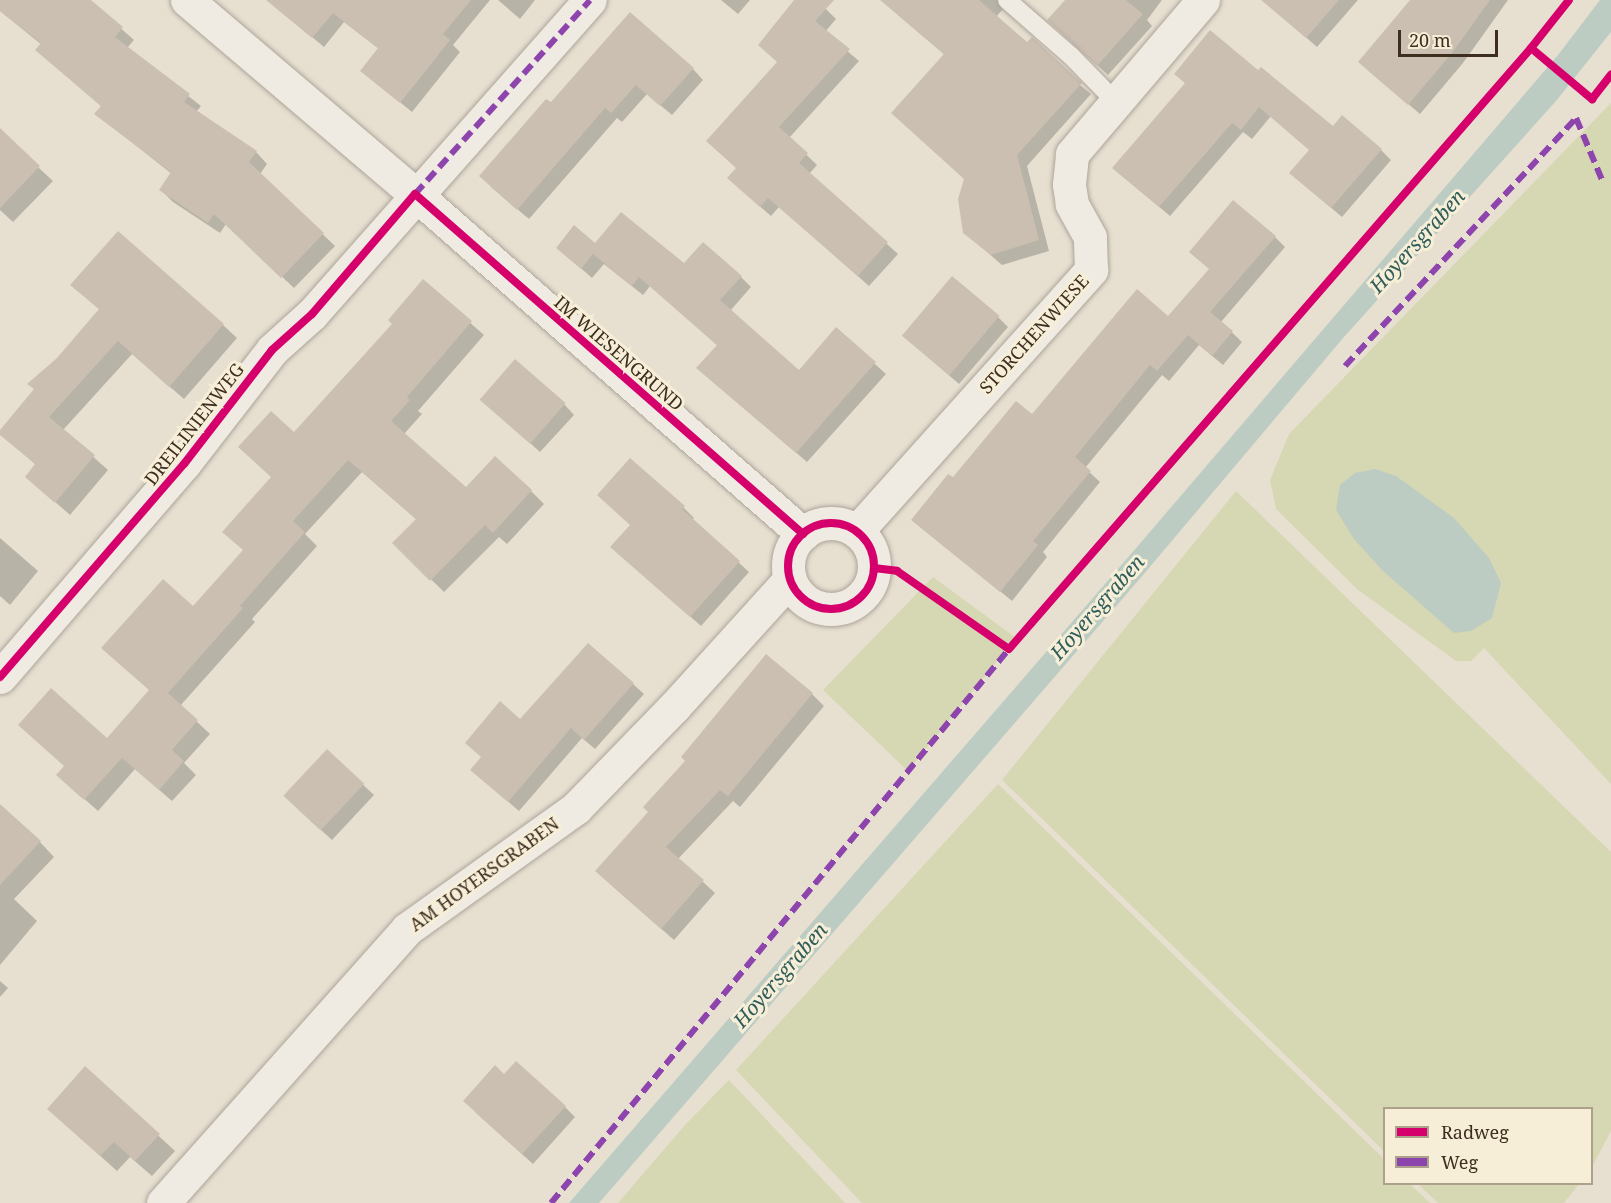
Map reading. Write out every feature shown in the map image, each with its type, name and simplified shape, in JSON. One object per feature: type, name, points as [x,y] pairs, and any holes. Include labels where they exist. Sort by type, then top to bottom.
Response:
[{"type":"street","name":"IM WIESENGRUND","points":[[186,0],[415,194],[802,534]]},
{"type":"street","name":"DREILINIENWEG","points":[[0,677],[184,464],[272,350],[312,314],[415,194],[590,0]]},
{"type":"street","name":"STORCHENWIESE","points":[[857,531],[1091,270],[1090,237],[1072,204],[1069,184],[1072,154],[1203,0]]},
{"type":"street","points":[[824,523],[840,524],[857,531],[870,547],[874,568],[870,585],[855,603],[837,609],[815,606],[796,592],[789,580],[788,558],[802,534],[824,523]]},
{"type":"street","name":"AM HOYERSGRABEN","points":[[163,1203],[407,929],[576,807],[674,707],[789,580]]},
{"type":"lane","points":[[1007,0],[1071,56],[1116,102]]},
{"type":"green space","points":[[1611,103],[1611,784],[1484,648],[1471,661],[1456,661],[1357,589],[1276,509],[1270,480],[1289,434]]},
{"type":"green space","points":[[1236,491],[1611,852],[1611,1131],[1593,1165],[1593,1107],[1383,1107],[1383,1150],[1002,780]]},
{"type":"green space","points":[[933,577],[1016,638],[908,771],[823,690]]},
{"type":"green space","points":[[998,784],[1383,1158],[1383,1185],[1411,1185],[1430,1203],[862,1203],[736,1070]]},
{"type":"green space","points":[[729,1080],[845,1203],[618,1203],[685,1125]]},
{"type":"green space","points":[[1419,1185],[1578,1185],[1564,1203],[1438,1203]]},
{"type":"water","name":"Hoyersgraben","points":[[1600,0],[1611,0],[1611,32],[1556,101],[1344,337],[1143,575],[599,1203],[569,1203],[1137,547],[1558,55]]},
{"type":"water","points":[[1375,469],[1396,476],[1454,518],[1489,558],[1501,583],[1492,618],[1471,631],[1454,633],[1382,570],[1354,539],[1336,510],[1340,485],[1355,473]]},
{"type":"building","points":[[0,0],[91,0],[123,27],[115,37],[190,94],[184,102],[257,151],[249,162],[324,233],[281,278],[214,214],[208,223],[159,190],[171,172],[94,114],[101,106],[35,50],[41,43],[0,11]]},
{"type":"building","points":[[266,0],[471,0],[443,34],[450,40],[400,103],[360,71],[378,48],[333,13],[312,38]]},
{"type":"building","points":[[794,0],[834,0],[815,21],[850,49],[779,127],[808,153],[799,163],[888,242],[858,276],[768,198],[760,207],[727,178],[736,168],[706,141],[777,62],[758,45]]},
{"type":"building","points":[[880,0],[979,0],[1027,42],[1032,37],[1082,83],[1017,155],[1039,240],[991,255],[963,233],[958,199],[964,179],[891,113],[944,54]]},
{"type":"building","points":[[1065,0],[1126,0],[1143,14],[1097,66],[1047,20]]},
{"type":"building","points":[[1261,0],[1339,0],[1306,38]]},
{"type":"building","points":[[1410,0],[1490,0],[1452,53],[1408,105],[1358,62]]},
{"type":"building","points":[[630,12],[694,68],[660,106],[636,85],[611,113],[605,108],[517,210],[479,176],[546,99],[551,102]]},
{"type":"building","points":[[1210,30],[1258,70],[1261,67],[1333,126],[1342,115],[1382,149],[1331,208],[1289,173],[1309,150],[1259,107],[1241,130],[1232,123],[1159,207],[1112,168],[1185,83],[1174,74]]},
{"type":"building","points":[[0,128],[40,166],[0,208]]},
{"type":"building","points":[[1233,200],[1276,236],[1210,312],[1233,331],[1212,356],[1188,335],[1157,371],[1150,365],[1075,457],[1091,471],[1033,541],[1038,545],[1000,592],[911,520],[948,474],[953,477],[1016,401],[1032,414],[1137,289],[1168,316],[1209,269],[1189,252]]},
{"type":"building","points":[[621,212],[684,263],[703,242],[742,276],[720,300],[799,370],[836,327],[876,362],[796,453],[696,368],[717,345],[639,277],[632,286],[593,254],[581,269],[556,248],[574,225],[595,243]]},
{"type":"building","points":[[118,231],[224,324],[169,387],[118,341],[49,417],[95,455],[55,503],[25,477],[35,464],[0,435],[0,430],[34,389],[27,384],[57,358],[99,309],[70,285]]},
{"type":"building","points":[[952,276],[999,316],[949,376],[902,336]]},
{"type":"building","points":[[423,279],[472,321],[407,397],[410,400],[391,421],[466,487],[495,456],[532,490],[493,533],[485,525],[430,581],[392,543],[416,519],[348,460],[293,521],[305,532],[240,606],[243,608],[168,693],[198,720],[172,750],[184,761],[159,790],[122,758],[84,800],[56,775],[64,766],[18,725],[51,688],[107,738],[149,690],[101,648],[163,579],[193,606],[243,550],[222,532],[271,477],[238,447],[271,411],[294,432],[392,324],[388,320]]},
{"type":"building","points":[[515,359],[566,403],[530,444],[480,400]]},
{"type":"building","points":[[630,458],[685,506],[682,509],[740,561],[690,617],[610,547],[630,525],[597,495]]},
{"type":"building","points":[[588,643],[634,683],[584,740],[571,728],[508,802],[470,770],[481,757],[465,743],[500,701],[520,719]]},
{"type":"building","points":[[766,654],[813,693],[728,796],[720,790],[666,847],[704,880],[661,929],[595,871],[648,812],[643,807],[685,761],[681,757]]},
{"type":"building","points":[[327,749],[364,784],[321,831],[283,796]]},
{"type":"building","points":[[0,804],[41,841],[0,885]]},
{"type":"building","points":[[516,1061],[566,1106],[522,1154],[463,1101],[495,1065],[504,1074]]},
{"type":"building","points":[[85,1066],[160,1134],[135,1161],[114,1142],[100,1156],[47,1109]]},
{"type":"marked path","points":[[415,194],[590,0]]},
{"type":"marked path","points":[[1345,366],[1576,118],[1602,180]]},
{"type":"marked path","points":[[551,1203],[1009,649]]},
{"type":"cycle path","points":[[874,568],[897,571],[1009,649],[1531,48],[1569,0]]},
{"type":"cycle path","points":[[1531,48],[1592,99],[1611,75]]},
{"type":"cycle path","points":[[0,677],[184,464],[272,350],[312,314],[415,194],[803,534]]},
{"type":"cycle path","points":[[831,523],[848,526],[862,535],[871,549],[874,566],[871,583],[862,597],[848,606],[831,609],[814,606],[800,597],[791,583],[788,566],[791,549],[800,535],[814,526],[831,523]]}]
